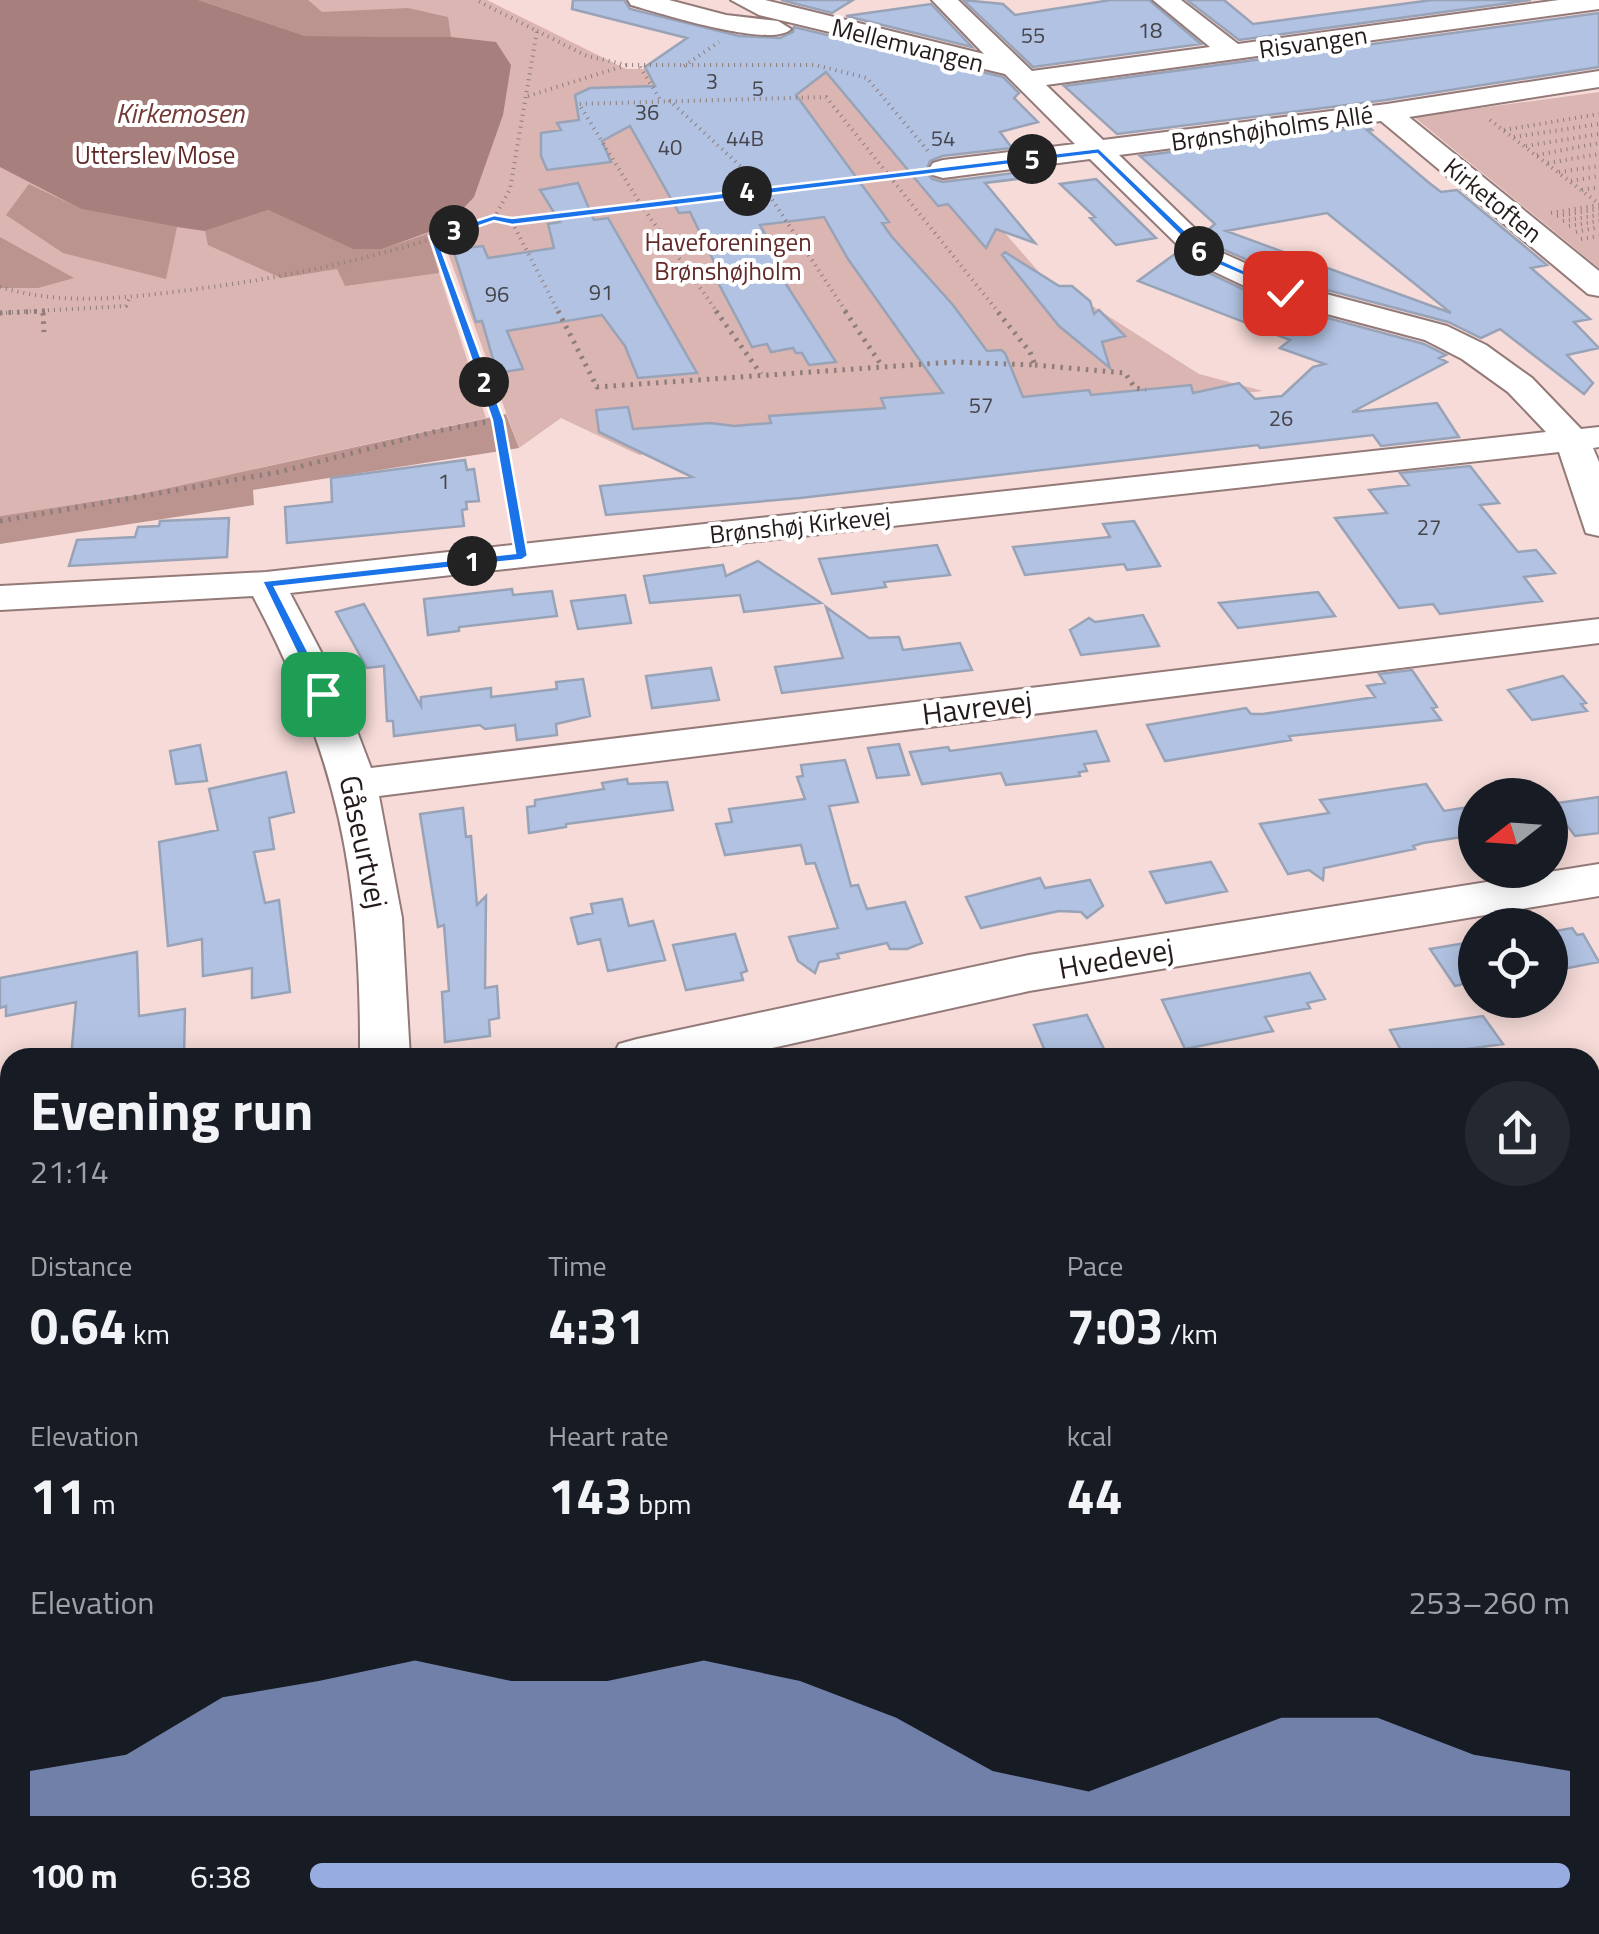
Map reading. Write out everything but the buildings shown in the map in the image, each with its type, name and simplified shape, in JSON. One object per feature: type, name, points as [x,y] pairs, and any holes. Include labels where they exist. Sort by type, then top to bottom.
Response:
[{"type":"street","points":[[640,0],[745,26],[816,31],[840,28]]},
{"type":"street","name":"Mellemvangen","points":[[744,0],[768,10],[1022,74]]},
{"type":"street","points":[[944,0],[1207,257],[1285,293],[1393,319],[1451,340],[1520,385],[1586,438],[1599,525]]},
{"type":"street","points":[[1165,0],[1234,53]]},
{"type":"street","name":"Risvangen","points":[[1022,74],[1234,53],[1599,2]]},
{"type":"street","name":"Brønshøjholms Allé","points":[[943,169],[1387,112],[1599,79]]},
{"type":"street","name":"Kirketoften","points":[[1387,112],[1599,287]]},
{"type":"street","name":"Brønshøj Kirkevej","points":[[0,598],[266,584],[1586,438]]},
{"type":"street","name":"Gåseurtvej","points":[[266,584],[323,694],[354,785],[378,895],[385,1048]]},
{"type":"street","name":"Havrevej","points":[[354,785],[1599,631]]},
{"type":"street","name":"Hvedevej","points":[[683,1048],[1029,973],[1599,880]]},
{"type":"path","points":[[476,0],[587,56],[627,65],[815,65],[867,78],[943,169]]},
{"type":"path","points":[[494,218],[510,189],[537,31]]},
{"type":"path","points":[[528,96],[627,65]]},
{"type":"path","points":[[640,66],[660,100]]},
{"type":"path","points":[[761,374],[641,205],[579,104],[826,97],[1030,352],[1035,364]]},
{"type":"path","points":[[668,100],[765,189],[882,366]]},
{"type":"path","points":[[1564,109],[1599,134]]},
{"type":"path","points":[[1499,110],[1482,114],[1592,198],[1599,209]]},
{"type":"path","points":[[1503,130],[1599,114]]},
{"type":"path","points":[[1513,138],[1599,124]]},
{"type":"path","points":[[1525,146],[1599,134]]},
{"type":"path","points":[[1536,155],[1599,144]]},
{"type":"path","points":[[1546,163],[1599,154]]},
{"type":"path","points":[[1558,172],[1599,166]]},
{"type":"path","points":[[0,287],[70,300],[130,298],[240,285],[394,253],[494,218],[512,222],[943,169]]},
{"type":"path","points":[[1570,181],[1599,176]]},
{"type":"path","points":[[1581,190],[1599,187]]},
{"type":"path","points":[[1541,219],[1599,209]]},
{"type":"path","points":[[1547,224],[1599,209]]},
{"type":"path","points":[[1553,229],[1599,209]]},
{"type":"path","points":[[512,222],[596,386],[882,366],[1035,364],[1125,372],[1135,388],[1146,390]]},
{"type":"path","points":[[432,238],[498,420],[522,556]]},
{"type":"path","points":[[386,248],[394,253]]},
{"type":"path","points":[[0,313],[126,306],[130,298]]},
{"type":"path","points":[[43,313],[44,332]]},
{"type":"path","points":[[0,521],[279,472],[437,431],[498,420]]},
{"type":"green space","points":[[0,0],[487,0],[626,69],[819,68],[860,80],[936,170],[952,173],[1039,272],[1199,374],[1263,391],[639,455],[561,418],[519,448],[445,245],[439,273],[486,418],[141,494],[0,516]]},
{"type":"green space","points":[[1599,92],[1599,268],[1414,117]]},
{"type":"shaded area","points":[[198,0],[308,0],[322,12],[408,8],[448,17],[451,37],[305,36]]},
{"type":"shaded area","points":[[29,184],[81,209],[177,227],[166,279],[63,253],[6,215]]},
{"type":"shaded area","points":[[268,210],[353,249],[382,249],[427,234],[439,273],[345,286],[337,269],[281,278],[208,245],[205,231]]},
{"type":"shaded area","points":[[0,237],[74,278],[38,288],[0,288]]},
{"type":"shaded area","points":[[506,414],[519,448],[253,490],[254,505],[0,544],[0,516],[141,494]]},
{"type":"water","name":"Kirkemosen","points":[[0,0],[198,0],[305,36],[451,37],[496,42],[511,65],[503,115],[474,197],[448,225],[382,249],[353,249],[268,210],[205,231],[81,209],[0,167]]},
{"type":"route","points":[[323,694],[266,584],[522,556],[498,420],[432,238],[446,232],[494,218],[512,222],[1099,151],[1207,257],[1254,282],[1285,293]]},
{"type":"park label","name":"Utterslev Mose","points":[[155,155]]},
{"type":"park label","name":"Haveforeningen Brønshøjholm","points":[[728,256]]}]
